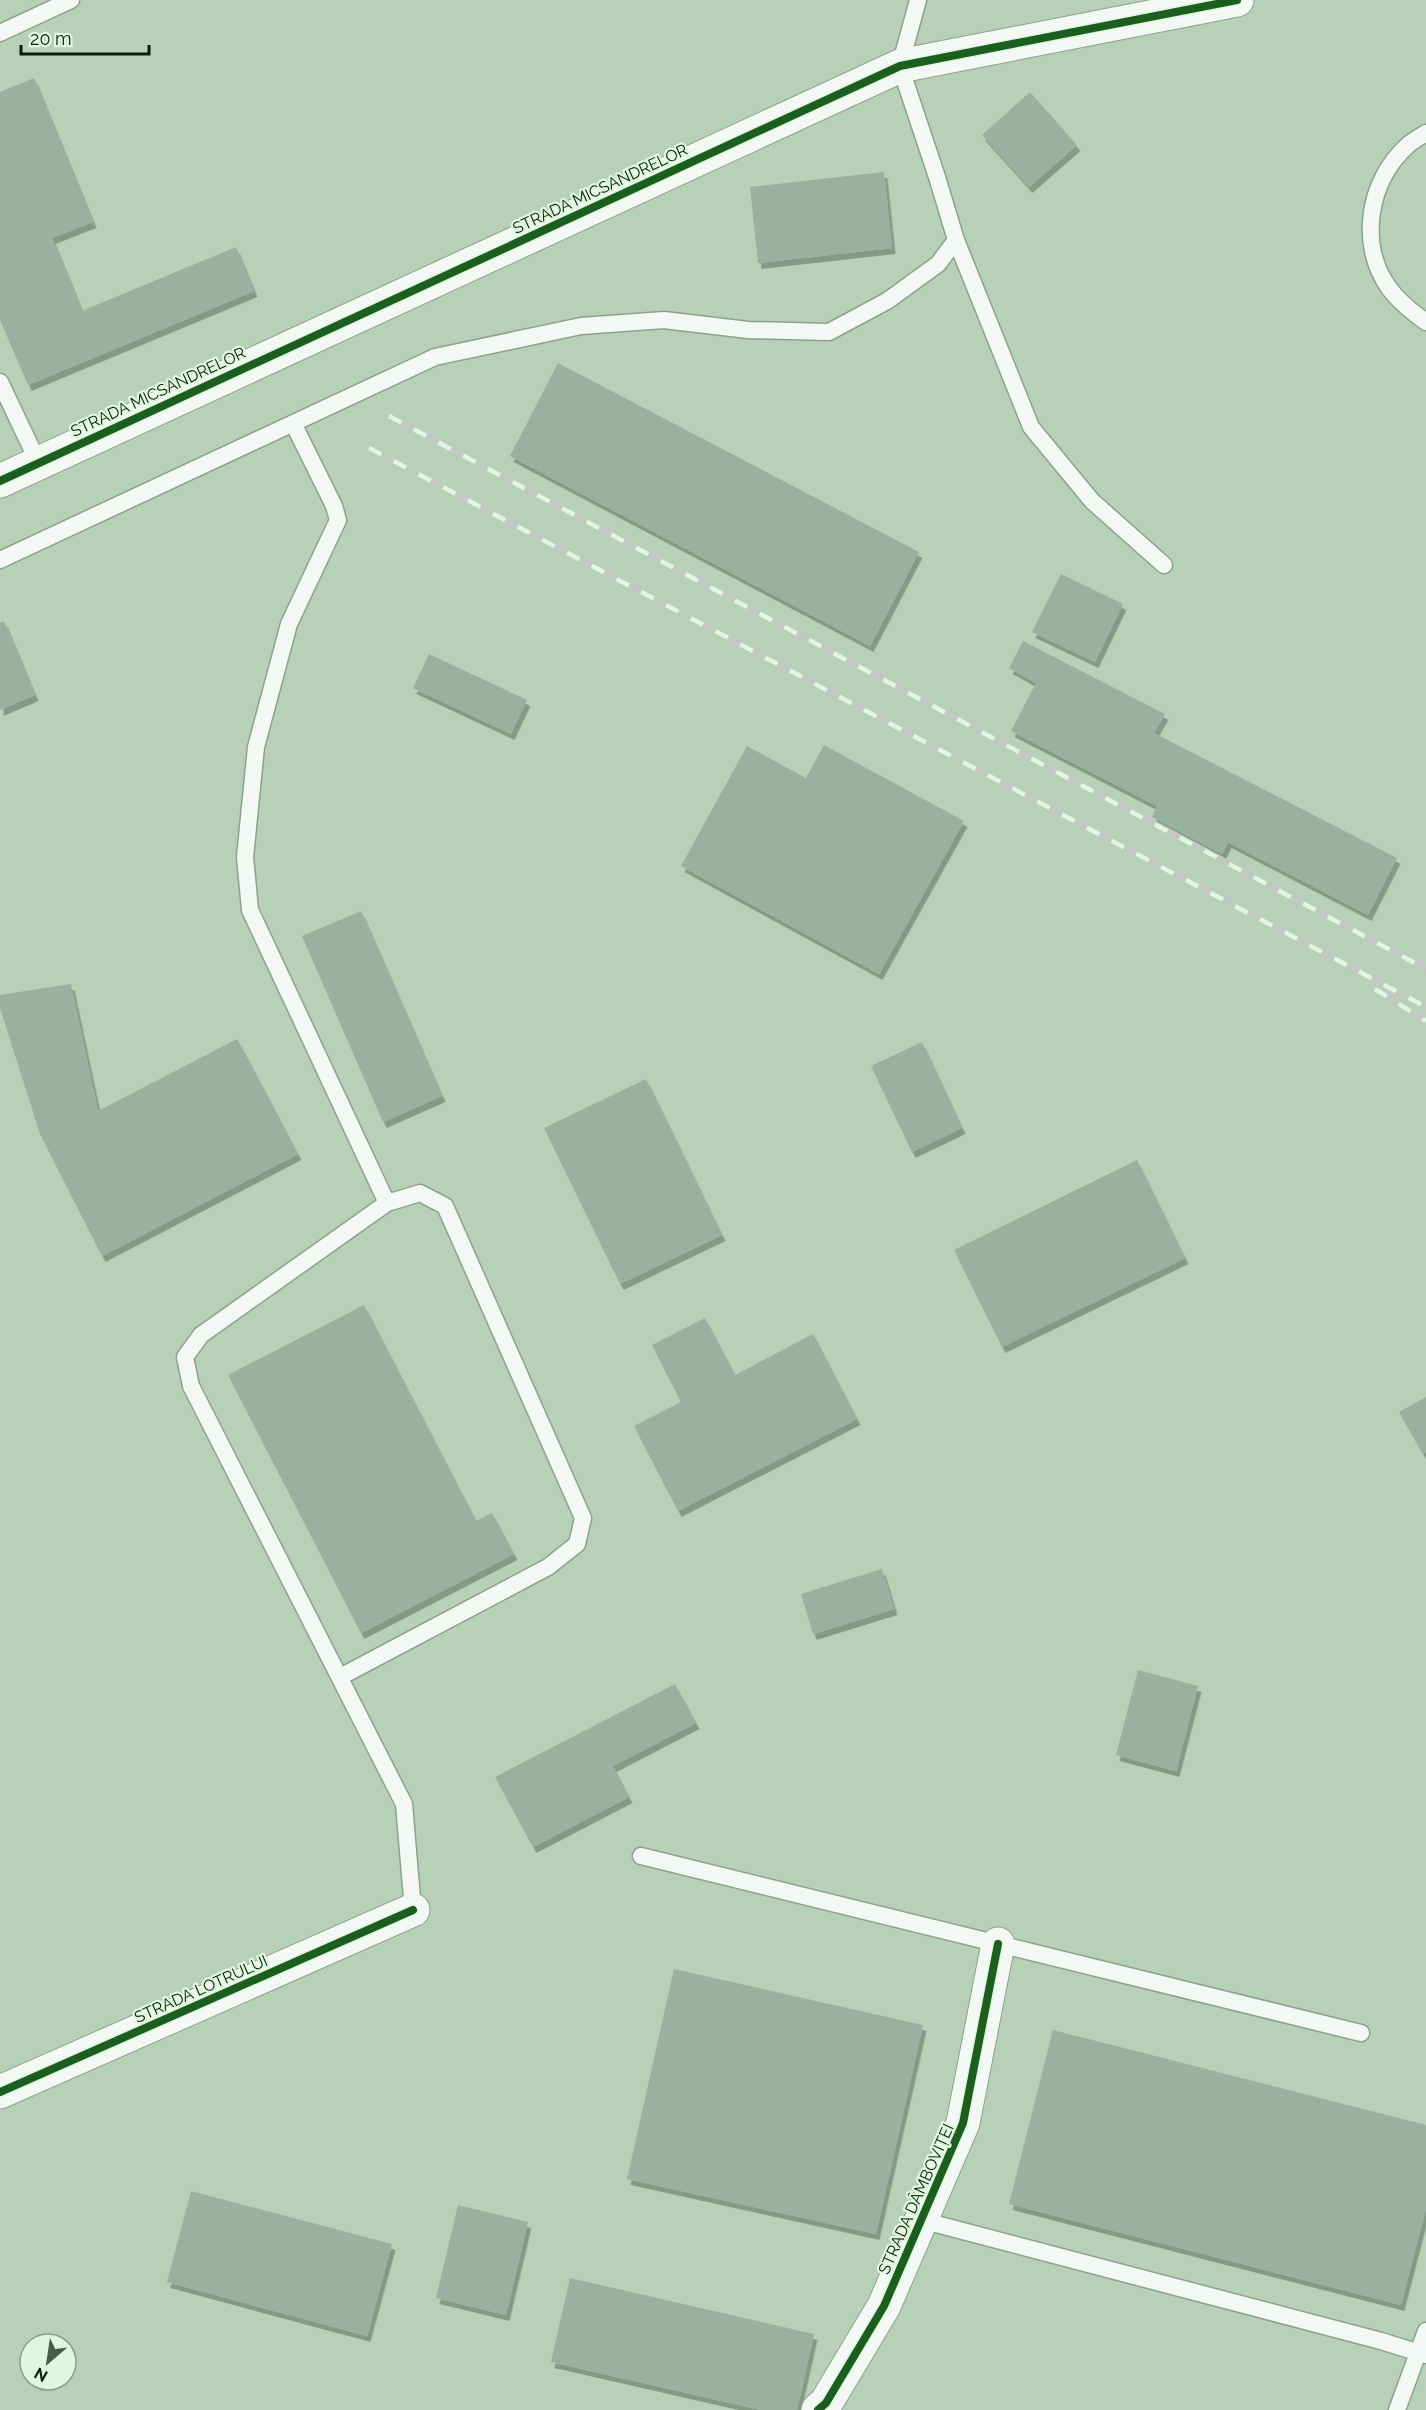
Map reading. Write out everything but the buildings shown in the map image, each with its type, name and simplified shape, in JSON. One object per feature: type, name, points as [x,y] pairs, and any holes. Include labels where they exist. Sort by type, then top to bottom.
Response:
[{"type":"street","name":"STRADA MICSANDRELOR","points":[[0,481],[900,66],[1237,0]]},
{"type":"street","name":"STRADA LOTRULUI","points":[[0,2092],[413,1910]]},
{"type":"street","name":"STRADA DÂMBOVIȚEI","points":[[818,2410],[826,2403],[884,2306],[963,2123],[998,1944]]},
{"type":"lane","points":[[0,33],[71,0]]},
{"type":"lane","points":[[918,0],[900,66],[956,240],[1031,428],[1092,501],[1164,565]]},
{"type":"lane","points":[[1426,133],[1407,145],[1390,165],[1377,188],[1371,213],[1371,238],[1376,264],[1388,287],[1405,307],[1426,322]]},
{"type":"lane","points":[[0,560],[435,357],[581,326],[664,320],[748,330],[829,332],[896,295],[938,264],[956,240]]},
{"type":"lane","points":[[0,382],[38,462]]},
{"type":"lane","points":[[294,424],[334,506],[338,520],[289,624],[256,747],[245,857],[250,910],[387,1203]]},
{"type":"lane","points":[[340,1677],[548,1567],[577,1544],[582,1518],[445,1206],[420,1193],[387,1203],[201,1335],[185,1357],[191,1386],[404,1804],[413,1910]]},
{"type":"lane","points":[[641,1856],[1361,2033]]},
{"type":"lane","points":[[921,2220],[1382,2341],[1422,2354]]},
{"type":"lane","points":[[1397,2410],[1422,2354],[1426,2331]]},
{"type":"railway","points":[[389,416],[1426,969]]},
{"type":"railway","points":[[369,448],[1426,1007]]},
{"type":"railway","points":[[1375,989],[1426,1021]]},
{"type":"cycle path","points":[[0,481],[900,66],[1237,0]]},
{"type":"cycle path","points":[[0,2092],[413,1910]]},
{"type":"cycle path","points":[[818,2410],[826,2403],[884,2306],[963,2123],[998,1944]]}]
